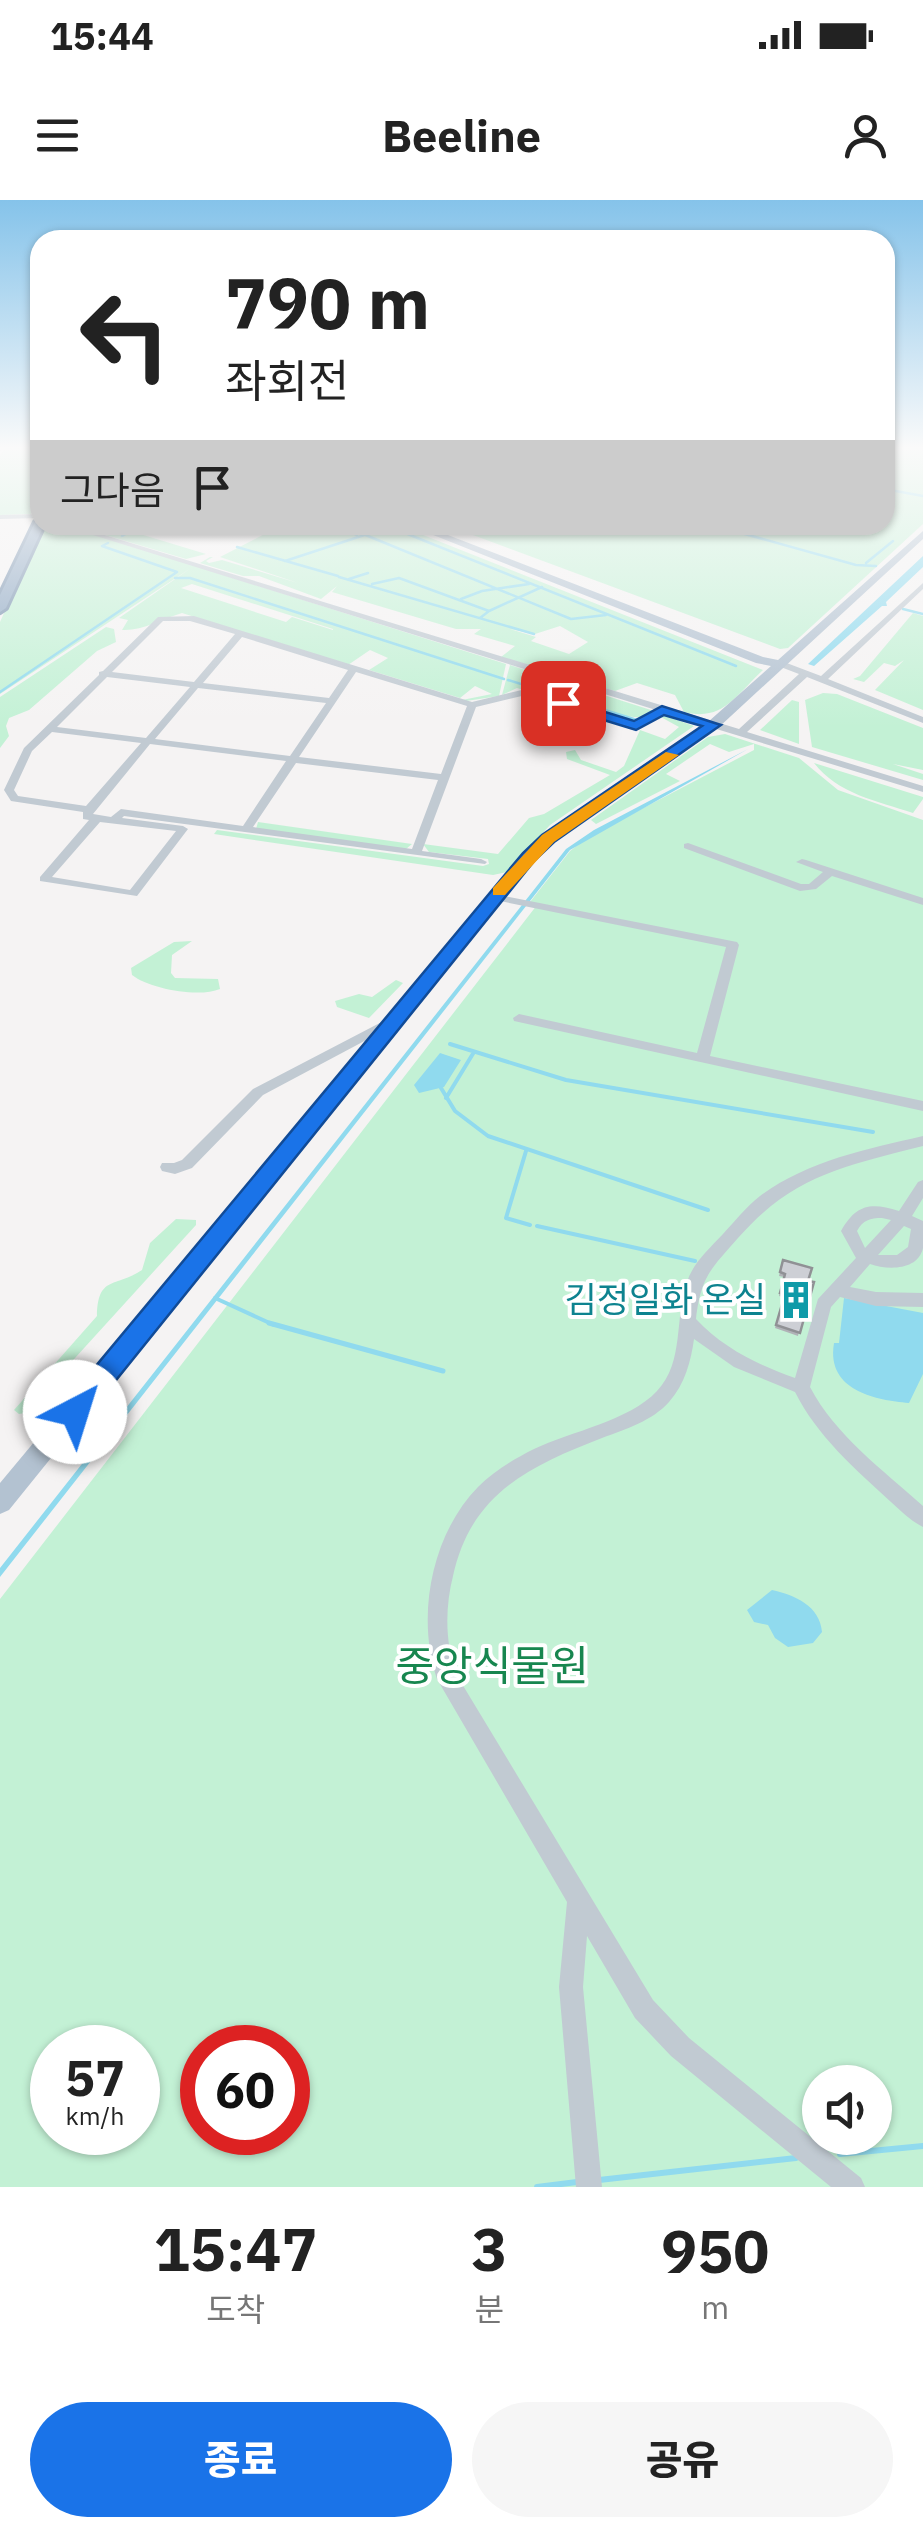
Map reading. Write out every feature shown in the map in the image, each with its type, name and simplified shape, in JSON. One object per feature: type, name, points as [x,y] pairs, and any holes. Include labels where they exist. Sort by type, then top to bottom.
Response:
[{"type":"highway","points":[[0,592],[26,541]]},
{"type":"highway","points":[[0,608],[28,541]]},
{"type":"main road","points":[[453,541],[760,660],[782,664]]},
{"type":"main road","points":[[472,541],[751,648],[782,664]]},
{"type":"main road","points":[[0,1502],[400,1017],[494,897],[548,838],[714,725],[916,541]]},
{"type":"street","points":[[116,541],[923,788]]},
{"type":"street","points":[[823,679],[923,586]]},
{"type":"street","points":[[240,634],[147,742],[93,814],[44,880],[133,894],[183,829],[114,820],[93,814],[10,796],[22,760],[48,729],[152,624],[167,617],[191,618],[472,705],[526,692],[630,724],[644,723],[662,710]]},
{"type":"street","points":[[782,664],[923,720]]},
{"type":"street","points":[[247,828],[354,669]]},
{"type":"street","points":[[740,733],[806,673]]},
{"type":"street","points":[[102,674],[331,700]]},
{"type":"street","points":[[416,853],[472,705]]},
{"type":"street","points":[[48,729],[445,778]]},
{"type":"street","points":[[114,820],[121,812],[481,862]]},
{"type":"street","points":[[688,846],[800,888],[816,885],[830,872]]},
{"type":"street","points":[[802,862],[923,902]]},
{"type":"street","points":[[494,897],[733,945],[702,1059]]},
{"type":"street","points":[[167,1168],[175,1170],[188,1164],[258,1092],[400,1017]]},
{"type":"street","points":[[519,1018],[923,1106]]},
{"type":"street","points":[[852,2187],[660,2029],[628,1986],[506,1772],[447,1678],[438,1642],[440,1585],[470,1510],[504,1472],[620,1424],[652,1406],[670,1389],[680,1369],[698,1276],[768,1198],[833,1167],[923,1140]]},
{"type":"street","points":[[915,1224],[874,1212],[853,1221],[850,1240],[865,1257],[890,1264],[904,1262],[917,1247],[915,1224],[923,1186]]},
{"type":"street","points":[[915,1224],[865,1257],[824,1304],[801,1387],[823,1420],[923,1518]]},
{"type":"street","points":[[836,1290],[876,1299],[923,1300]]},
{"type":"street","points":[[689,1322],[720,1350],[801,1387]]},
{"type":"street","points":[[579,1901],[571,1987],[590,2187]]},
{"type":"green space","points":[[36,541],[115,541],[506,664],[499,696],[466,701],[462,700],[492,694],[475,686],[460,698],[369,670],[388,658],[370,650],[348,665],[182,613],[145,627],[122,630],[128,620],[119,618],[191,568],[0,694],[0,622]],"holes":[[[192,584],[333,630],[292,617],[286,622],[181,588]]]},
{"type":"green space","points":[[125,541],[162,541],[206,554],[186,559]]},
{"type":"green space","points":[[252,541],[438,541],[763,670],[719,710],[684,712],[675,695],[637,683],[615,691],[501,657],[515,646],[474,634],[481,629],[456,629],[332,592],[337,586],[321,599],[259,576],[243,576],[200,563],[213,557],[206,561],[222,560],[298,583],[220,557]],"holes":[[[560,626],[588,642],[569,654],[531,641],[536,637],[510,629],[535,634]]]},
{"type":"green space","points":[[488,541],[905,541],[788,648],[780,649]]},
{"type":"green space","points":[[913,613],[923,616],[923,710],[875,690],[904,660],[895,666],[884,663],[864,682],[853,679],[860,676]]},
{"type":"green space","points":[[106,627],[114,629],[116,642],[97,651],[29,710],[9,718],[9,736],[0,748],[0,697]]},
{"type":"green space","points":[[510,665],[654,712],[644,718],[625,716],[634,720],[631,723],[517,688],[502,695]]},
{"type":"green space","points":[[823,693],[837,694],[923,728],[923,770],[893,764],[923,774],[923,780],[812,747],[805,700]]},
{"type":"green space","points":[[792,700],[799,702],[799,744],[760,730]]},
{"type":"green space","points":[[659,716],[694,726],[550,825],[507,872],[493,875],[214,834],[217,830],[483,866],[489,864],[488,859],[429,852],[423,844],[498,854],[529,818],[544,814],[610,775],[567,759],[566,752],[575,750],[581,760],[616,772],[624,766],[640,730],[665,739],[679,727]]},
{"type":"green space","name":"중앙식물원","points":[[725,734],[799,758],[838,790],[923,820],[923,2187],[0,2187],[0,1599],[537,905],[530,902],[570,851],[588,837],[754,750],[754,744],[729,752],[710,744],[666,774],[680,781],[596,824],[591,820],[708,737]]},
{"type":"green space","points":[[814,763],[923,799],[913,813],[872,800],[835,782]]},
{"type":"green space","points":[[258,822],[412,844],[406,849],[256,829]]},
{"type":"green space","points":[[192,941],[172,955],[171,973],[175,978],[218,979],[220,989],[200,993],[175,991],[132,975],[131,968],[174,942]]},
{"type":"green space","points":[[396,980],[403,983],[369,1018],[337,1007],[335,1001],[359,994],[372,997]]},
{"type":"green space","points":[[176,1219],[196,1220],[196,1225],[25,1413],[14,1410],[97,1316],[105,1288],[142,1270],[150,1243]]},
{"type":"water","points":[[923,556],[923,567],[886,602],[887,606],[882,606],[814,666],[808,664]]},
{"type":"water","points":[[748,749],[570,850],[0,1577],[0,1568],[566,849],[594,830]]},
{"type":"water","points":[[440,1053],[461,1060],[444,1087],[419,1093],[414,1085]]},
{"type":"water","points":[[844,1298],[923,1313],[923,1374],[909,1403],[867,1395],[844,1381],[837,1371],[834,1343],[839,1343]]},
{"type":"water","points":[[772,1590],[797,1599],[817,1615],[822,1632],[813,1643],[788,1647],[775,1638],[768,1625],[754,1622],[747,1610]]},
{"type":"building","name":"김정일화 온실","points":[[783,1260],[812,1268],[808,1281],[814,1282],[800,1333],[776,1325],[785,1294],[780,1293],[785,1274],[780,1272]]},
{"type":"waterway","points":[[285,561],[347,541]]},
{"type":"waterway","points":[[379,541],[497,589]]},
{"type":"waterway","points":[[424,541],[541,588]]},
{"type":"waterway","points":[[769,541],[856,565],[876,566]]},
{"type":"waterway","points":[[866,563],[893,541]]},
{"type":"waterway","points":[[0,692],[177,572],[102,546],[108,543]]},
{"type":"waterway","points":[[237,547],[285,561]]},
{"type":"waterway","points":[[285,561],[338,576]]},
{"type":"waterway","points":[[349,579],[368,573]]},
{"type":"waterway","points":[[339,577],[534,634]]},
{"type":"waterway","points":[[175,578],[190,578],[504,679]]},
{"type":"waterway","points":[[372,584],[399,578],[489,611]]},
{"type":"waterway","points":[[497,589],[529,584]]},
{"type":"waterway","points":[[519,598],[541,588]]},
{"type":"waterway","points":[[541,588],[736,666]]},
{"type":"waterway","points":[[461,599],[497,589]]},
{"type":"waterway","points":[[497,589],[519,598]]},
{"type":"waterway","points":[[489,611],[519,598]]},
{"type":"waterway","points":[[519,598],[571,619],[606,615]]},
{"type":"waterway","points":[[903,609],[923,614]]},
{"type":"waterway","points":[[480,618],[489,611]]},
{"type":"waterway","points":[[508,680],[637,720]]},
{"type":"waterway","points":[[450,1044],[566,1080],[873,1132]]},
{"type":"waterway","points":[[447,1097],[474,1052]]},
{"type":"waterway","points":[[441,1088],[447,1097]]},
{"type":"waterway","points":[[447,1097],[455,1111],[488,1136],[708,1210]]},
{"type":"waterway","points":[[526,1151],[506,1218],[530,1225]]},
{"type":"waterway","points":[[537,1226],[695,1261]]},
{"type":"waterway","points":[[215,1298],[271,1323]]},
{"type":"waterway","points":[[271,1323],[443,1371]]},
{"type":"waterway","points":[[892,2149],[923,2146]]},
{"type":"waterway","points":[[599,2180],[796,2158]]},
{"type":"waterway","points":[[537,2187],[577,2182]]},
{"type":"slow traffic","points":[[499,891],[548,838],[671,755]]},
{"type":"place","name":"김정일화 온실","points":[[796,1300]]},
{"type":"route","points":[[75,1412],[374,1051],[529,856],[548,838],[714,725],[662,710],[636,726],[563,703]]}]
